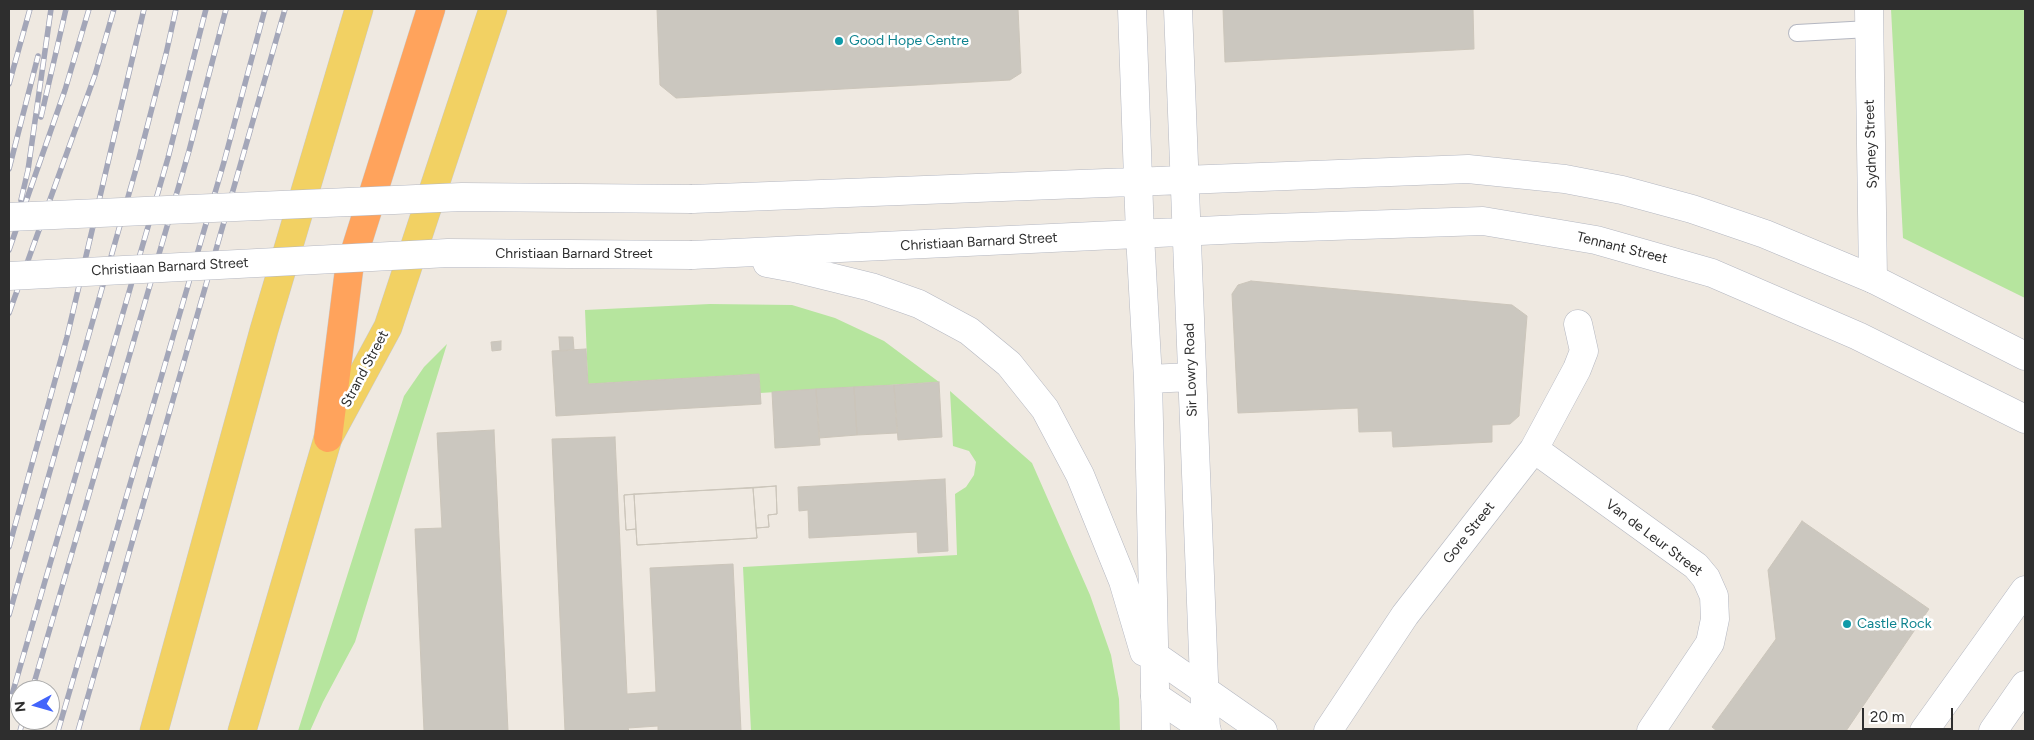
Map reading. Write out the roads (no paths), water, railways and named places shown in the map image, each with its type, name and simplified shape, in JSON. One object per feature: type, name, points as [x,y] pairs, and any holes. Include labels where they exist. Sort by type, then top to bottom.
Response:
[{"type":"highway","points":[[328,438],[349,270],[431,9]]},
{"type":"main road","points":[[154,731],[264,330],[359,9]]},
{"type":"main road","name":"Strand Street","points":[[242,731],[328,438],[388,327],[493,9]]},
{"type":"main road","points":[[1132,9],[1140,235],[1148,379],[1156,731]]},
{"type":"main road","name":"Sir Lowry Road","points":[[1178,9],[1206,731]]},
{"type":"main road","name":"Sydney Street","points":[[1869,19],[1873,279]]},
{"type":"main road","points":[[9,217],[462,197],[692,199],[1468,170],[1565,179],[1622,190],[1692,209],[1765,234],[1873,279],[2025,356]]},
{"type":"main road","name":"Tennant Street","points":[[1140,235],[1242,229],[1483,221],[1596,240],[1712,273],[1858,336],[2025,419]]},
{"type":"main road","name":"Christiaan Barnard Street","points":[[9,276],[448,253],[704,255],[1140,235]]},
{"type":"main road","points":[[704,255],[794,268],[871,287],[919,304],[969,331],[1008,364],[1045,409],[1080,474],[1123,581],[1155,696],[1206,731]]},
{"type":"main road","name":"Gore Street","points":[[1328,731],[1405,615],[1534,449],[1577,369],[1584,351],[1578,324]]},
{"type":"main road","points":[[1148,379],[1192,377]]},
{"type":"main road","name":"Van de Leur Street","points":[[1534,449],[1696,566],[1706,578],[1714,596],[1715,619],[1710,643],[1651,731]]},
{"type":"main road","points":[[1924,731],[2025,590]]},
{"type":"main road","points":[[1154,655],[1263,731]]},
{"type":"main road","points":[[1993,731],[2025,685]]},
{"type":"lane","points":[[1796,33],[1869,19]]},
{"type":"railway","points":[[9,84],[30,9]]},
{"type":"railway","points":[[21,200],[28,170],[51,9]]},
{"type":"railway","points":[[41,117],[66,9]]},
{"type":"railway","points":[[9,250],[65,90],[89,9]]},
{"type":"railway","points":[[9,313],[95,75],[114,9]]},
{"type":"railway","points":[[9,547],[67,337],[144,9]]},
{"type":"railway","points":[[9,615],[138,162],[176,9]]},
{"type":"railway","points":[[9,705],[168,158],[206,9]]},
{"type":"railway","points":[[35,680],[189,151],[226,9]]},
{"type":"railway","points":[[58,731],[224,162],[265,9]]},
{"type":"railway","points":[[78,731],[285,9]]},
{"type":"railway","points":[[9,169],[38,56]]},
{"type":"place","name":"Good Hope Centre","points":[[839,41]]},
{"type":"place","name":"Castle Rock","points":[[1847,624]]}]
